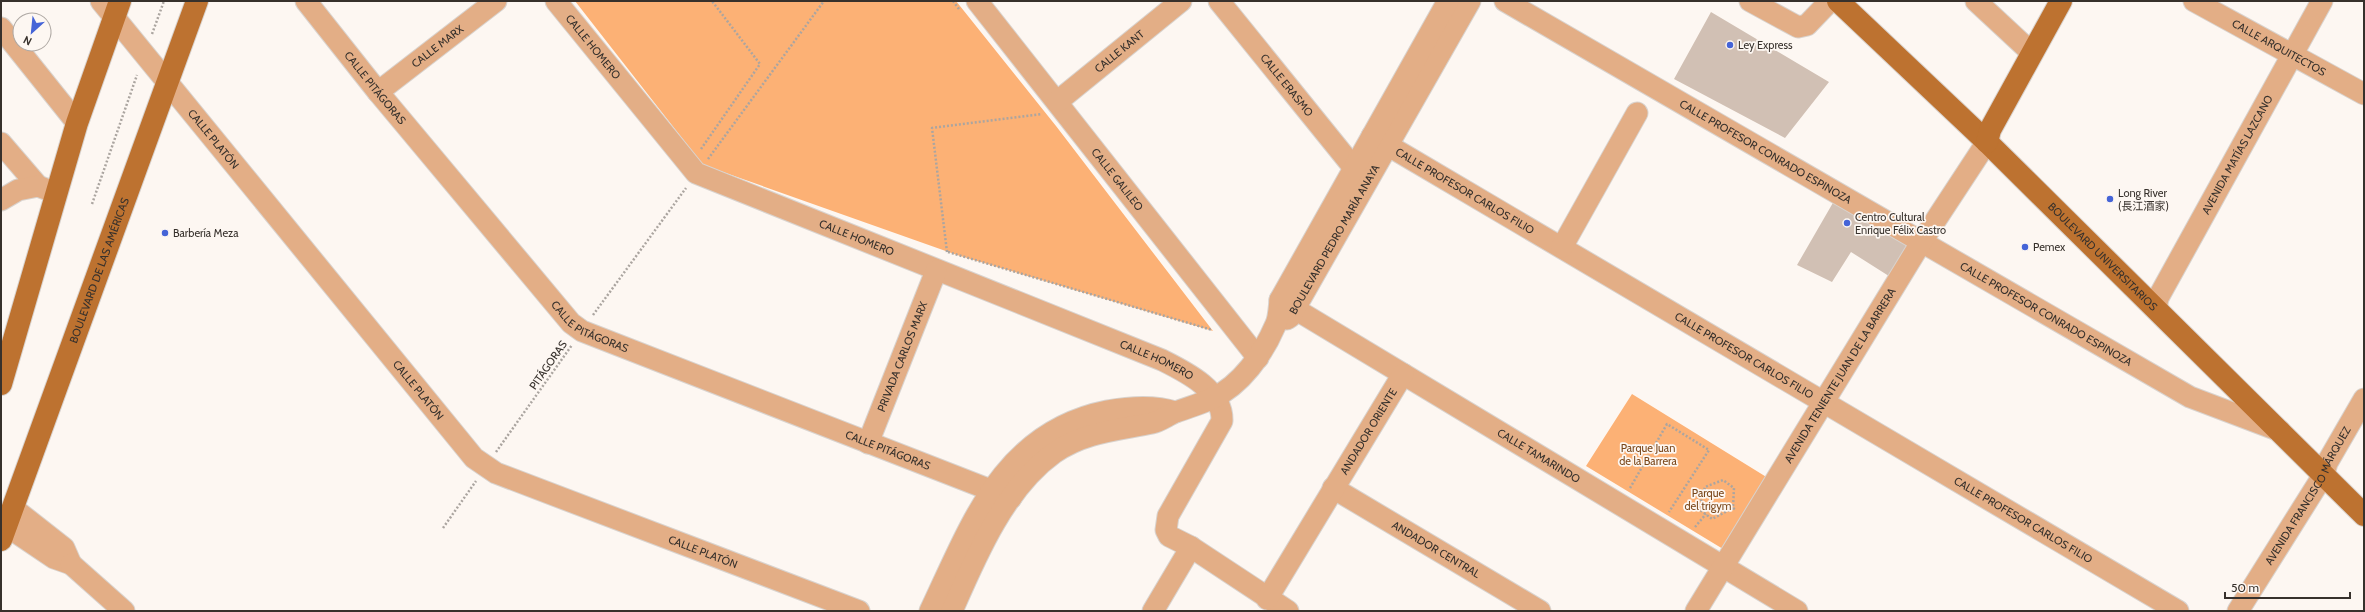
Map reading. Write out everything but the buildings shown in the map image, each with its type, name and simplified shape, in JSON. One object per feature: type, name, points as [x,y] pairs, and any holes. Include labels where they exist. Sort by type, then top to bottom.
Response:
[{"type":"main road","name":"BOULEVARD DE LAS AMÉRICAS","points":[[4,530],[168,84],[197,1]]},
{"type":"main road","name":"BOULEVARD UNIVERSITARIOS","points":[[1838,1],[1989,136]]},
{"type":"main road","name":"BOULEVARD UNIVERSITARIOS","points":[[1858,1],[1989,136],[2326,469],[2364,514]]},
{"type":"main road","name":"AVENIDA TENIENTE JUAN DE LA BARRERA","points":[[1989,136],[2061,1]]},
{"type":"main road","points":[[1,384],[4,359],[47,190],[77,123],[112,6]]},
{"type":"main road","name":"BOULEVARD UNIVERSITARIOS","points":[[2157,303],[2282,432],[2326,469],[2364,498]]},
{"type":"street","name":"CALLE PITÁGORAS","points":[[306,1],[378,92],[570,324],[582,331],[1011,498]]},
{"type":"street","name":"CALLE MARX","points":[[378,92],[496,1]]},
{"type":"street","name":"CALLE HOMERO","points":[[556,1],[696,174],[1162,360],[1184,371],[1215,398]]},
{"type":"street","name":"CALLE KANT","points":[[1050,107],[1181,1]]},
{"type":"street","name":"CALLE ERASMO","points":[[1219,1],[1354,168]]},
{"type":"street","name":"BOULEVARD PEDRO MARÍA ANAYA","points":[[1288,304],[1380,141],[1443,10],[1470,1]]},
{"type":"street","name":"CALLE PROFESOR CONRADO ESPINOZA","points":[[1505,1],[2190,397],[2282,432]]},
{"type":"street","points":[[1750,1],[1798,27],[1807,25],[1830,1]]},
{"type":"street","points":[[1976,1],[2032,53]]},
{"type":"street","name":"CALLE ARQUITECTOS","points":[[2194,1],[2364,94]]},
{"type":"street","name":"AVENIDA MATÍAS LAZCANO","points":[[2157,303],[2291,54],[2322,1]]},
{"type":"street","name":"CALLE PLATÓN","points":[[112,6],[144,54],[168,84],[463,446],[485,467],[523,484],[858,611]]},
{"type":"street","name":"CALLE GALILEO","points":[[970,7],[1050,107],[1258,358]]},
{"type":"street","points":[[1,28],[77,123]]},
{"type":"street","points":[[1562,246],[1636,113]]},
{"type":"street","name":"AVENIDA TENIENTE JUAN DE LA BARRERA","points":[[1696,611],[1922,242],[1989,136]]},
{"type":"street","name":"BOULEVARD PEDRO MARÍA ANAYA","points":[[952,611],[969,572],[1011,498],[1040,464],[1074,442],[1097,433],[1158,421],[1176,412],[1215,398],[1242,377],[1258,358],[1276,325],[1290,317],[1288,304],[1354,168],[1380,141]]},
{"type":"street","name":"CALLE PROFESOR CARLOS FILIO","points":[[1380,141],[1562,246],[2178,611]]},
{"type":"street","points":[[1,143],[47,190]]},
{"type":"street","points":[[1,200],[18,190],[47,190]]},
{"type":"street","name":"PRIVADA CARLOS MARX","points":[[868,443],[936,271]]},
{"type":"street","name":"CALLE TAMARINDO","points":[[1288,304],[1797,611]]},
{"type":"street","name":"ANDADOR ORIENTE","points":[[1267,599],[1403,374]]},
{"type":"street","points":[[1215,398],[1222,411],[1222,421],[1166,523],[1169,536],[1191,547],[1267,599],[1288,611]]},
{"type":"street","name":"AVENIDA FRANCISCO MÁRQUEZ","points":[[2238,611],[2326,469],[2364,399]]},
{"type":"street","points":[[930,611],[969,530],[992,490],[1027,449],[1044,435],[1069,422],[1121,408],[1163,408],[1176,412]]},
{"type":"street","name":"ANDADOR CENTRAL","points":[[1333,488],[1540,611]]},
{"type":"street","points":[[4,530],[54,558],[71,564],[124,611]]},
{"type":"street","points":[[1153,611],[1191,547]]},
{"type":"path","points":[[92,204],[164,1]]},
{"type":"path","points":[[701,150],[760,64],[712,1]]},
{"type":"path","name":"PITÁGORAS","points":[[443,528],[582,331],[824,1]]},
{"type":"path","points":[[953,1],[970,7]]},
{"type":"path","points":[[1037,107],[1050,107]]},
{"type":"path","points":[[1047,120],[1050,107]]},
{"type":"path","points":[[947,252],[932,128],[1050,107]]},
{"type":"path","points":[[940,249],[1213,331],[1208,324]]},
{"type":"path","points":[[1630,488],[1667,424],[1709,450],[1669,512]]},
{"type":"path","points":[[1723,480],[1734,488],[1733,508],[1712,520],[1699,509],[1705,487],[1723,480]]},
{"type":"path","points":[[1623,485],[1636,492]]},
{"type":"path","points":[[1663,508],[1676,516]]},
{"type":"path","points":[[1733,508],[1751,521]]},
{"type":"path","points":[[1695,527],[1706,514]]},
{"type":"path","points":[[1688,524],[1701,531]]},
{"type":"green space","points":[[575,1],[956,1],[1056,126],[1213,331],[957,255],[703,165]]},
{"type":"green space","name":"Parque Juan de la Barrera","points":[[1632,394],[1768,478],[1728,552],[1586,466]]},
{"type":"place","name":"Ley Express","points":[[1730,45]]},
{"type":"place","name":"Long River (長江酒家)","points":[[2110,199]]},
{"type":"place","name":"Centro Cultural Enrique Félix Castro","points":[[1847,223]]},
{"type":"place","name":"Barbería Meza","points":[[165,233]]},
{"type":"place","name":"Pemex","points":[[2025,247]]},
{"type":"park label","name":"Parque del trigym","points":[[1708,499]]}]
